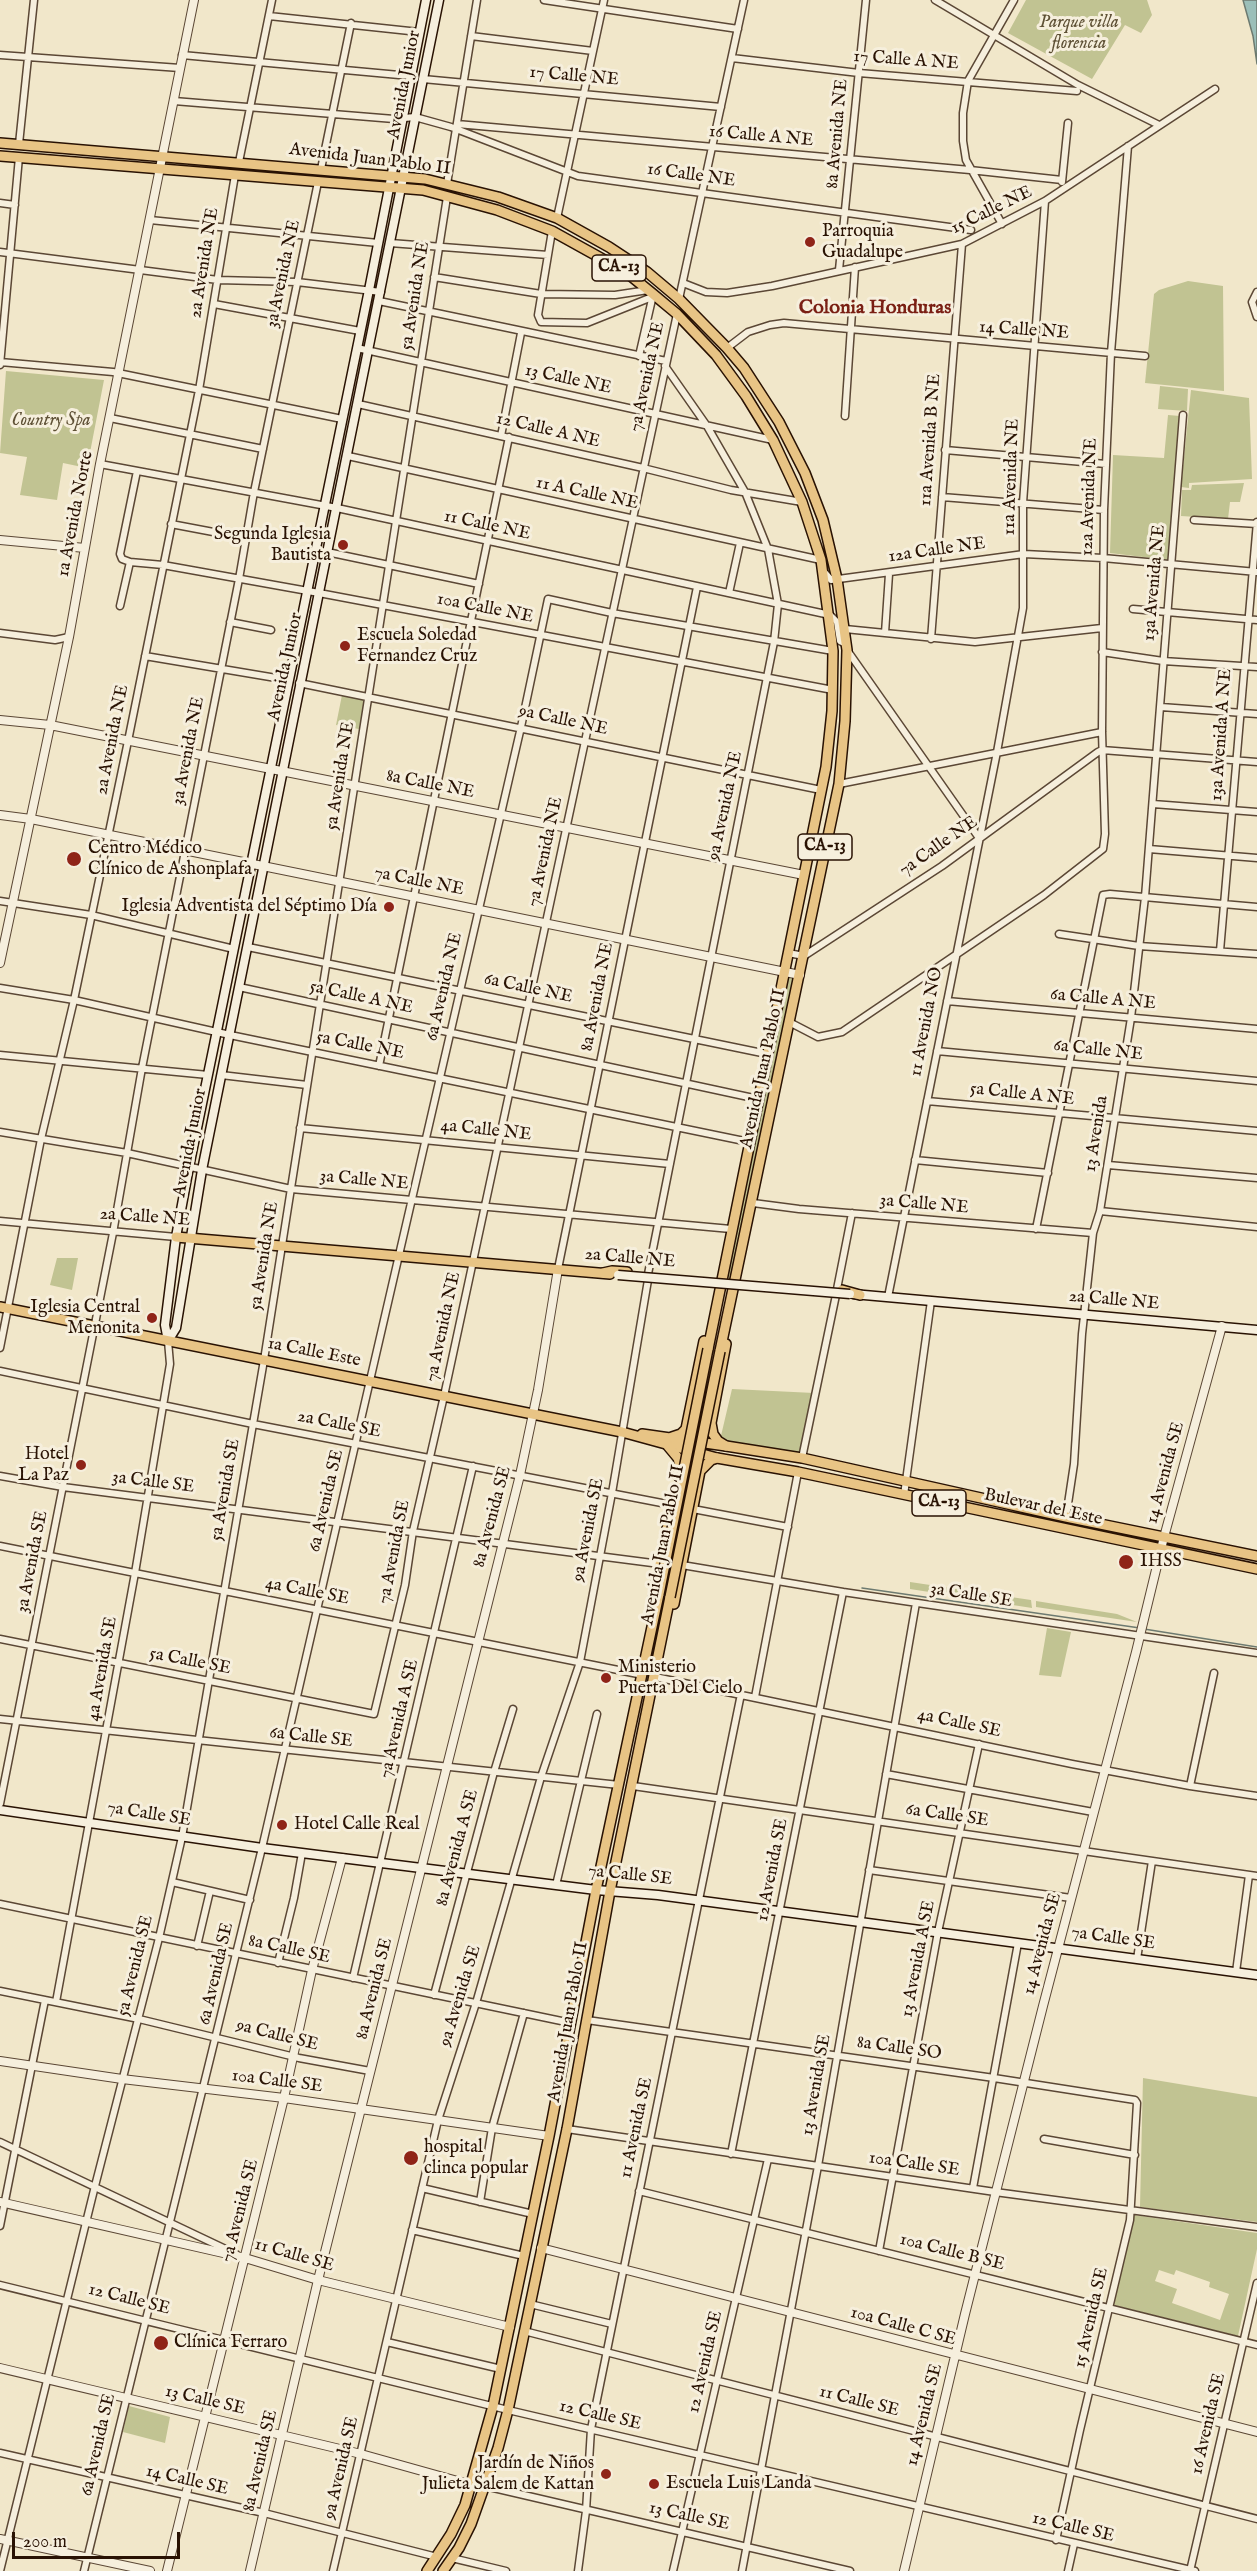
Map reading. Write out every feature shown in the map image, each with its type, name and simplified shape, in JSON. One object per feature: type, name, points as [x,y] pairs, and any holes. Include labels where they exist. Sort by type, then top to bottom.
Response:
[{"type":"main road","name":"Avenida Junior","points":[[168,1341],[165,1325],[176,1237],[189,1167],[369,290],[426,0]]},
{"type":"main road","name":"Avenida Junior","points":[[168,1341],[176,1328],[202,1170],[439,0]]},
{"type":"main road","name":"Avenida Juan Pablo II","points":[[0,143],[403,176],[447,183],[498,197],[557,218],[646,272],[679,299],[728,348],[757,386],[779,422],[805,473],[822,520],[837,579],[846,647],[839,784],[610,1891],[567,2129],[508,2410],[471,2524],[443,2571]]},
{"type":"main road","name":"Avenida Juan Pablo II","points":[[0,156],[423,190],[497,210],[552,231],[626,272],[676,314],[716,355],[746,396],[773,440],[802,502],[821,562],[830,615],[833,651],[830,737],[821,790],[493,2406],[472,2485],[451,2534],[427,2571]]},
{"type":"main road","points":[[552,231],[560,226],[579,236],[595,239]]},
{"type":"main road","name":"2a Calle NE","points":[[176,1237],[399,1254],[1257,1330]]},
{"type":"main road","points":[[740,1258],[743,1280],[750,1287]]},
{"type":"main road","points":[[706,1283],[717,1278],[724,1266]]},
{"type":"main road","points":[[603,1273],[612,1277],[648,1277],[706,1283],[714,1288],[717,1302]]},
{"type":"main road","points":[[730,1305],[739,1290],[750,1287],[860,1295]]},
{"type":"main road","name":"1a Calle Este","points":[[4,1308],[622,1432],[670,1441],[726,1446]]},
{"type":"main road","points":[[654,1620],[652,1604],[680,1466],[670,1441],[686,1429],[706,1333],[714,1317]]},
{"type":"main road","points":[[726,1446],[713,1434],[711,1423],[728,1337],[727,1319]]},
{"type":"main road","points":[[693,1399],[701,1407],[709,1406],[715,1401]]},
{"type":"main road","name":"1a Calle Este","points":[[670,1441],[717,1458]]},
{"type":"main road","name":"Bulevar del Este","points":[[726,1446],[802,1458],[1066,1518],[1257,1556]]},
{"type":"main road","points":[[666,1622],[673,1606],[700,1471],[711,1460],[717,1458]]},
{"type":"main road","name":"Bulevar del Este","points":[[717,1458],[798,1472],[1257,1569]]},
{"type":"main road","points":[[675,1493],[684,1490],[693,1494],[695,1498]]},
{"type":"main road","points":[[624,1760],[628,1765],[627,1783],[633,1786]]},
{"type":"main road","name":"7a Calle SE","points":[[0,1810],[262,1848],[780,1911],[1257,1975]]},
{"type":"street","points":[[19,144],[34,0]]},
{"type":"street","name":"1a Avenida Norte","points":[[0,963],[69,637],[100,464],[194,0]]},
{"type":"street","points":[[239,162],[272,0]]},
{"type":"street","points":[[447,183],[477,0]]},
{"type":"street","points":[[544,0],[604,4],[738,29]]},
{"type":"street","points":[[679,299],[744,0]]},
{"type":"street","name":"8a Avenida NE","points":[[839,270],[866,0]]},
{"type":"street","points":[[935,0],[1078,85],[1159,124]]},
{"type":"street","points":[[1002,224],[966,160],[963,113],[968,81],[1014,0]]},
{"type":"street","points":[[557,218],[604,4]]},
{"type":"street","points":[[269,16],[419,32]]},
{"type":"street","points":[[321,169],[351,23]]},
{"type":"street","points":[[471,36],[593,51]]},
{"type":"street","points":[[0,54],[180,68]]},
{"type":"street","points":[[182,55],[259,64],[410,76]]},
{"type":"street","name":"17 Calle A NE","points":[[732,58],[859,73],[1077,91]]},
{"type":"street","name":"17 Calle NE","points":[[423,79],[721,107]]},
{"type":"street","name":"15 Calle NE","points":[[683,283],[706,292],[727,293],[962,244],[1045,201],[1215,89]]},
{"type":"street","points":[[174,101],[332,114],[415,117]]},
{"type":"street","name":"16 Calle NE","points":[[415,117],[456,126],[568,172],[971,230]]},
{"type":"street","points":[[1062,190],[1068,123]]},
{"type":"street","name":"16 Calle A NE","points":[[456,126],[1062,180]]},
{"type":"street","name":"12a Avenida NE","points":[[956,952],[1044,895],[1103,849],[1105,834],[1102,750],[1104,510],[1111,353],[1128,146]]},
{"type":"street","points":[[19,157],[3,308],[0,363],[120,374],[342,419]]},
{"type":"street","name":"2a Avenida NE","points":[[0,1348],[4,1308],[25,1224],[41,1139],[74,1000],[129,741],[199,390],[235,174]]},
{"type":"street","name":"3a Avenida NE","points":[[95,1326],[151,1017],[239,579],[254,492],[318,182]]},
{"type":"street","name":"5a Avenida NE","points":[[264,1360],[447,197]]},
{"type":"street","name":"11a Avenida NE","points":[[997,752],[1023,608],[1023,503],[1045,201]]},
{"type":"street","points":[[0,203],[15,205]]},
{"type":"street","points":[[150,220],[378,243]]},
{"type":"street","points":[[552,231],[538,321],[544,324],[586,322],[651,293]]},
{"type":"street","points":[[390,243],[548,255]]},
{"type":"street","name":"11a Avenida B NE","points":[[931,639],[962,244]]},
{"type":"street","points":[[0,252],[140,272],[218,280],[297,282],[369,290],[380,296],[429,312],[639,356],[666,364]]},
{"type":"street","points":[[845,416],[855,267]]},
{"type":"street","points":[[434,277],[542,294],[651,293]]},
{"type":"street","points":[[1257,292],[1252,302],[1257,317]]},
{"type":"street","points":[[639,356],[651,293]]},
{"type":"street","points":[[214,304],[360,331]]},
{"type":"street","name":"7a Avenida NE","points":[[444,1396],[676,314]]},
{"type":"street","name":"14 Calle NE","points":[[728,348],[748,332],[784,323],[1145,356]]},
{"type":"street","points":[[501,435],[521,333]]},
{"type":"street","name":"13 Calle NE","points":[[357,348],[511,384],[773,440]]},
{"type":"street","name":"9a Avenida NE","points":[[622,1432],[676,1127],[774,642],[778,604],[768,549],[745,492],[707,426],[666,364]]},
{"type":"street","name":"12 Calle A NE","points":[[358,404],[745,492],[802,502]]},
{"type":"street","name":"13a Avenida NE","points":[[1157,754],[1183,415]]},
{"type":"street","points":[[110,418],[263,449]]},
{"type":"street","points":[[379,1065],[509,437]]},
{"type":"street","points":[[945,450],[1106,464]]},
{"type":"street","name":"11 A Calle NE","points":[[348,456],[821,562]]},
{"type":"street","name":"11 Calle NE","points":[[100,464],[337,508],[830,615]]},
{"type":"street","points":[[120,606],[130,562],[122,559],[120,554],[137,471]]},
{"type":"street","points":[[942,497],[1104,510]]},
{"type":"street","points":[[1194,520],[1257,524]]},
{"type":"street","points":[[171,524],[245,538]]},
{"type":"street","name":"13a Avenida A NE","points":[[1220,951],[1247,619],[1255,572],[1257,524]]},
{"type":"street","points":[[0,540],[85,548]]},
{"type":"street","points":[[729,592],[740,543]]},
{"type":"street","points":[[327,552],[479,584]]},
{"type":"street","name":"12a Calle NE","points":[[837,579],[889,574],[1024,554],[1103,558],[1255,572]]},
{"type":"street","name":"10a Calle NE","points":[[130,562],[163,565],[319,593],[833,690]]},
{"type":"street","points":[[821,562],[828,579],[837,579]]},
{"type":"street","points":[[885,633],[889,574]]},
{"type":"street","name":"8a Avenida NE","points":[[534,1414],[558,1269],[697,586]]},
{"type":"street","name":"6a Avenida NE","points":[[370,1381],[521,727],[548,599],[612,613]]},
{"type":"street","points":[[1133,609],[1257,620]]},
{"type":"street","points":[[612,613],[833,651]]},
{"type":"street","points":[[830,615],[837,622],[840,641],[979,838]]},
{"type":"street","points":[[230,622],[272,630]]},
{"type":"street","points":[[845,629],[975,642],[1102,628]]},
{"type":"street","points":[[0,633],[55,640],[69,637]]},
{"type":"street","points":[[1102,652],[1163,661],[1257,667]]},
{"type":"street","points":[[145,656],[288,680]]},
{"type":"street","name":"9a Calle NE","points":[[299,683],[821,790]]},
{"type":"street","points":[[1161,707],[1257,714]]},
{"type":"street","name":"8a Calle NE","points":[[0,720],[50,725],[804,875]]},
{"type":"street","points":[[839,784],[1102,732]]},
{"type":"street","points":[[1102,750],[1257,762]]},
{"type":"street","name":"7a Calle NE","points":[[804,956],[979,838],[1102,750]]},
{"type":"street","name":"11 Avenida NO","points":[[888,1297],[997,752]]},
{"type":"street","name":"13 Avenida","points":[[1066,1518],[1074,1464],[1084,1315],[1093,1233],[1100,1211],[1131,1018],[1145,897],[1157,754]]},
{"type":"street","points":[[1153,804],[1257,812]]},
{"type":"street","name":"7a Calle NE","points":[[0,815],[31,819],[801,975]]},
{"type":"street","points":[[1149,849],[1257,858]]},
{"type":"street","points":[[1036,1228],[1103,896],[1145,897],[1257,907]]},
{"type":"street","points":[[0,901],[91,915],[234,949]]},
{"type":"street","points":[[1059,934],[1139,946],[1257,954]]},
{"type":"street","name":"6a Calle NE","points":[[248,947],[767,1054]]},
{"type":"street","points":[[791,1023],[818,1037],[842,1032],[956,952]]},
{"type":"street","points":[[788,953],[804,956]]},
{"type":"street","name":"5a Calle A NE","points":[[239,987],[758,1098]]},
{"type":"street","name":"5a Calle NE","points":[[0,988],[74,1000],[230,1035],[749,1142]]},
{"type":"street","name":"6a Calle A NE","points":[[947,1001],[1257,1029]]},
{"type":"street","name":"6a Calle NE","points":[[937,1051],[1257,1081]]},
{"type":"street","points":[[0,1055],[208,1075]]},
{"type":"street","points":[[221,1075],[307,1085]]},
{"type":"street","name":"5a Calle A NE","points":[[927,1101],[1257,1131]]},
{"type":"street","name":"4a Calle NE","points":[[300,1128],[670,1164]]},
{"type":"street","name":"3a Calle NE","points":[[0,1132],[127,1153],[291,1189],[731,1229]]},
{"type":"street","points":[[915,1160],[1048,1173]]},
{"type":"street","points":[[1108,1165],[1257,1178]]},
{"type":"street","name":"3a Calle NE","points":[[753,1203],[1093,1233]]},
{"type":"street","points":[[1100,1211],[1257,1227]]},
{"type":"street","points":[[802,1458],[852,1213]]},
{"type":"street","name":"2a Calle NE","points":[[0,1221],[176,1237]]},
{"type":"street","points":[[904,1495],[931,1301]]},
{"type":"street","name":"3a Avenida SE","points":[[0,1804],[95,1326]]},
{"type":"street","name":"14 Avenida SE","points":[[904,2571],[935,2436],[1023,2082],[1164,1537],[1222,1326]]},
{"type":"street","name":"4a Avenida SE","points":[[56,2002],[120,1663],[171,1353],[168,1341]]},
{"type":"street","name":"5a Avenida SE","points":[[0,2571],[4,2540],[28,2459],[95,2186],[139,2019],[182,1837],[264,1360]]},
{"type":"street","name":"2a Calle SE","points":[[0,1371],[253,1424],[672,1505]]},
{"type":"street","name":"6a Avenida SE","points":[[84,2571],[250,1900],[370,1381]]},
{"type":"street","name":"7a Avenida SE","points":[[374,1714],[405,1585],[413,1531],[444,1396]]},
{"type":"street","name":"8a Avenida SE","points":[[250,2571],[318,2280],[391,1986],[423,1868],[445,1767],[534,1414]]},
{"type":"street","name":"9a Avenida SE","points":[[333,2571],[438,2120],[476,2003],[542,1777],[579,1662],[622,1432]]},
{"type":"street","name":"7a Avenida A SE","points":[[353,1978],[473,1466]]},
{"type":"street","points":[[755,1697],[798,1472]]},
{"type":"street","name":"3a Calle SE","points":[[0,1476],[63,1487],[660,1564]]},
{"type":"street","points":[[693,1509],[788,1527]]},
{"type":"street","name":"4a Calle SE","points":[[0,1546],[643,1675]]},
{"type":"street","name":"3a Calle SE","points":[[682,1565],[843,1592],[1257,1653]]},
{"type":"street","name":"12 Avenida SE","points":[[731,2154],[843,1592]]},
{"type":"street","name":"13 Avenida SE","points":[[742,2571],[818,2166],[916,1603]]},
{"type":"street","name":"5a Calle SE","points":[[0,1639],[374,1714]]},
{"type":"street","points":[[1190,1786],[1214,1673]]},
{"type":"street","name":"4a Calle SE","points":[[655,1677],[1105,1770],[1257,1796]]},
{"type":"street","name":"11 Avenida SE","points":[[578,2571],[586,2511],[591,2429],[741,1694]]},
{"type":"street","name":"8a Avenida A SE","points":[[434,1995],[513,1709]]},
{"type":"street","points":[[556,1885],[579,1781],[597,1714]]},
{"type":"street","name":"6a Calle SE","points":[[0,1719],[619,1785]]},
{"type":"street","name":"13 Avenida A SE","points":[[879,2251],[938,1932],[979,1744]]},
{"type":"street","points":[[886,1774],[1093,1812]]},
{"type":"street","name":"6a Calle SE","points":[[633,1786],[1257,1876]]},
{"type":"street","points":[[278,1963],[302,1853]]},
{"type":"street","name":"7a Avenida SE","points":[[167,2571],[284,2098],[312,1970],[342,1858]]},
{"type":"street","points":[[1137,1959],[1152,1861]]},
{"type":"street","points":[[869,1870],[1071,1898]]},
{"type":"street","points":[[1236,1972],[1249,1875]]},
{"type":"street","points":[[172,1882],[250,1900]]},
{"type":"street","points":[[197,1946],[210,1891]]},
{"type":"street","name":"8a Calle SE","points":[[0,1904],[571,2023]]},
{"type":"street","points":[[973,2188],[1018,1943]]},
{"type":"street","name":"9a Calle SE","points":[[0,1991],[139,2019],[370,2071]]},
{"type":"street","points":[[0,2226],[2,2203],[16,2150],[45,2000]]},
{"type":"street","points":[[480,2202],[492,2128],[524,2013]]},
{"type":"street","name":"8a Calle SO","points":[[587,2020],[1135,2100]]},
{"type":"street","name":"10a Calle SE","points":[[0,2061],[549,2136]]},
{"type":"street","name":"15 Avenida SE","points":[[1056,2540],[1131,2211],[1138,2107],[1135,2100]]},
{"type":"street","name":"10a Calle SE","points":[[567,2129],[995,2192],[1257,2227]]},
{"type":"street","points":[[1044,2139],[1135,2155]]},
{"type":"street","points":[[0,2142],[245,2258]]},
{"type":"street","name":"12 Avenida SE","points":[[673,2571],[768,2159]]},
{"type":"street","points":[[422,2188],[533,2214]]},
{"type":"street","name":"10a Calle B SE","points":[[639,2191],[1257,2345]]},
{"type":"street","name":"11 Calle SE","points":[[2,2203],[245,2258],[318,2280],[510,2327]]},
{"type":"street","points":[[412,2230],[524,2256]]},
{"type":"street","name":"10a Calle C SE","points":[[542,2248],[1090,2391],[1257,2432]]},
{"type":"street","name":"16 Avenida SE","points":[[1192,2571],[1257,2283]]},
{"type":"street","name":"12 Calle SE","points":[[0,2284],[508,2410],[1192,2571]]},
{"type":"street","points":[[530,2304],[612,2324]]},
{"type":"street","name":"11 Calle SE","points":[[524,2331],[1257,2519]]},
{"type":"street","points":[[387,2342],[501,2369]]},
{"type":"street","name":"13 Calle SE","points":[[0,2368],[361,2454],[472,2485]]},
{"type":"street","name":"14 Calle SE","points":[[0,2453],[264,2513],[438,2557]]},
{"type":"street","name":"13 Calle SE","points":[[485,2486],[586,2511],[747,2545],[850,2571]]},
{"type":"street","points":[[4,2540],[150,2571]]},
{"type":"street","points":[[1068,2571],[1074,2544]]},
{"type":"street","points":[[452,2558],[480,2568],[506,2571]]},
{"type":"green space","name":"Parque villa florencia","points":[[1026,0],[1147,0],[1152,15],[1141,33],[1125,25],[1092,79],[1008,33]]},
{"type":"green space","points":[[1188,281],[1223,286],[1224,391],[1145,383],[1154,294],[1159,290]]},
{"type":"green space","name":"Country Spa","points":[[6,371],[104,380],[87,468],[63,463],[57,500],[20,495],[27,457],[0,453]]},
{"type":"green space","points":[[1160,386],[1188,389],[1187,411],[1158,409]]},
{"type":"green space","points":[[1191,390],[1249,398],[1252,479],[1189,483],[1189,488],[1181,487]]},
{"type":"green space","points":[[1168,415],[1180,416],[1168,560],[1110,553],[1113,455],[1164,458]]},
{"type":"green space","points":[[1244,483],[1240,502],[1230,502],[1228,519],[1181,516],[1182,490],[1191,490],[1192,485]]},
{"type":"green space","points":[[342,695],[365,699],[359,729],[336,725]]},
{"type":"green space","points":[[784,972],[800,975],[735,1282],[721,1280]]},
{"type":"green space","points":[[57,1258],[78,1258],[72,1290],[50,1285]]},
{"type":"green space","points":[[732,1389],[814,1393],[800,1455],[720,1440]]},
{"type":"green space","points":[[910,1582],[1031,1600],[1032,1608],[910,1589]]},
{"type":"green space","points":[[1036,1601],[1117,1614],[1137,1622],[1036,1607]]},
{"type":"green space","points":[[1047,1628],[1071,1632],[1061,1677],[1039,1675]]},
{"type":"green space","points":[[1143,2078],[1257,2097],[1257,2222],[1140,2207]]},
{"type":"green space","points":[[1134,2215],[1257,2233],[1257,2249],[1238,2336],[1114,2305]],"holes":[[[1159,2270],[1174,2275],[1176,2270],[1210,2282],[1209,2287],[1229,2294],[1220,2320],[1172,2303],[1177,2289],[1155,2281]]]},
{"type":"green space","points":[[129,2406],[170,2417],[165,2443],[123,2432]]},
{"type":"water","points":[[1243,0],[1257,0],[1257,64],[1253,36]]},
{"type":"waterway","points":[[862,1588],[1140,1628]]},
{"type":"waterway","points":[[1144,1629],[1257,1647]]},
{"type":"place","name":"Parroquia Guadalupe","points":[[810,242]]},
{"type":"place","name":"Segunda Iglesia Bautista","points":[[343,545]]},
{"type":"place","name":"Escuela Soledad Fernandez Cruz","points":[[345,646]]},
{"type":"place","name":"Centro Médico Clínico de Ashonplafa","points":[[74,859]]},
{"type":"place","name":"Iglesia Adventista del Séptimo Día","points":[[389,907]]},
{"type":"place","name":"Iglesia Central Menonita","points":[[152,1318]]},
{"type":"place","name":"Hotel La Paz","points":[[81,1465]]},
{"type":"place","name":"IHSS","points":[[1126,1562]]},
{"type":"place","name":"Ministerio Puerta Del Cielo","points":[[606,1678]]},
{"type":"place","name":"Hotel Calle Real","points":[[282,1825]]},
{"type":"place","name":"hospital clinca popular","points":[[411,2158]]},
{"type":"place","name":"Clínica Ferraro","points":[[161,2343]]},
{"type":"place","name":"Jardín de Niños Julieta Salem de Kattan","points":[[606,2474]]},
{"type":"place","name":"Escuela Luis Landa","points":[[654,2484]]},
{"type":"district","name":"Colonia Honduras","points":[[875,309]]}]
